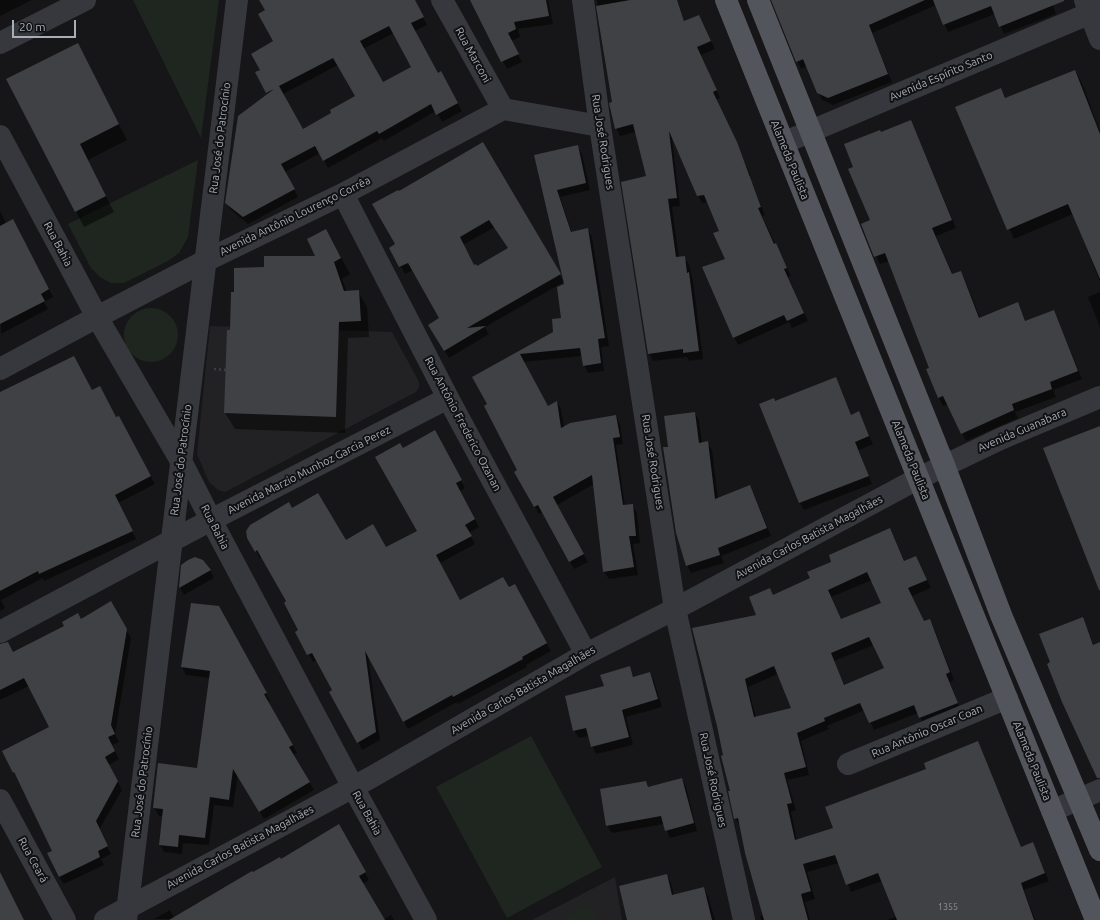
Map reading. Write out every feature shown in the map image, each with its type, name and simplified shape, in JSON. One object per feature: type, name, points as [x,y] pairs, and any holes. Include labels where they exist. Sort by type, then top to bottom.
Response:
[{"type":"main road","name":"Alameda Paulista","points":[[726,0],[1096,920]]},
{"type":"main road","points":[[758,0],[944,465],[1001,615],[1100,850]]},
{"type":"street","points":[[0,43],[85,0]]},
{"type":"street","name":"Rua José do Patrocínio","points":[[127,914],[237,0]]},
{"type":"street","name":"Rua Marconi","points":[[442,0],[503,109]]},
{"type":"street","name":"Rua José Rodrigues","points":[[583,0],[600,126],[675,609],[744,920]]},
{"type":"street","points":[[1092,8],[1100,39]]},
{"type":"street","name":"Avenida Espírito Santo","points":[[783,143],[1092,8]]},
{"type":"street","points":[[503,109],[600,126]]},
{"type":"street","name":"Avenida Antônio Lourenço Corrêa","points":[[0,369],[205,261],[343,194],[503,109]]},
{"type":"street","name":"Rua Bahia","points":[[0,136],[97,317],[181,460],[211,520],[353,787],[426,920]]},
{"type":"street","name":"Rua Antônio Frederico Ozanan","points":[[343,194],[448,398],[586,654]]},
{"type":"street","name":"Avenida Guanabara","points":[[944,465],[1000,438],[1100,397]]},
{"type":"street","name":"Avenida Marzio Munhoz Garcia Perez","points":[[0,632],[211,520],[448,398]]},
{"type":"street","name":"Avenida Carlos Batista Magalhães","points":[[105,920],[127,914],[586,654],[675,609],[944,465]]},
{"type":"street","name":"Rua Antônio Oscar Coan","points":[[848,764],[1006,698]]},
{"type":"street","points":[[1052,811],[1100,790]]},
{"type":"street","name":"Rua Ceará","points":[[0,800],[65,920]]},
{"type":"shaded area","points":[[133,0],[219,0],[201,138]]},
{"type":"shaded area","points":[[198,160],[188,237],[179,253],[168,261],[124,283],[111,283],[100,277],[91,268],[68,224]]},
{"type":"shaded area","points":[[146,308],[156,308],[166,312],[174,320],[178,330],[178,340],[174,350],[166,358],[156,362],[146,362],[136,358],[128,350],[124,340],[124,330],[128,320],[136,312]]},
{"type":"shaded area","points":[[210,326],[392,332],[419,382],[419,387],[416,392],[225,492],[218,490],[209,482],[197,454]]},
{"type":"shaded area","points":[[531,736],[602,867],[507,918],[436,787]]},
{"type":"shaded area","points":[[615,877],[622,920],[532,920]]},
{"type":"shaded area","points":[[588,904],[597,920],[559,920]]},
{"type":"building","points":[[259,0],[415,0],[424,17],[411,23],[438,73],[441,71],[458,103],[436,115],[431,104],[379,134],[377,131],[323,161],[315,146],[281,164],[295,189],[243,217],[225,203],[238,116],[274,89],[266,93],[255,72],[260,70],[251,54],[273,41],[258,14],[265,10]],"holes":[[[389,26],[411,67],[383,82],[360,41]],[[333,58],[355,96],[330,110],[331,113],[303,129],[279,86]]]},
{"type":"building","points":[[470,0],[546,0],[549,16],[514,22],[516,29],[508,33],[519,54],[501,62]]},
{"type":"building","points":[[630,0],[677,0],[684,21],[699,15],[711,41],[697,47],[717,90],[713,92],[737,142],[761,207],[758,208],[774,244],[776,243],[787,268],[784,269],[804,313],[787,321],[784,315],[733,338],[702,267],[725,259],[713,233],[719,231],[704,195],[697,196],[669,131],[677,198],[668,199],[676,257],[685,256],[687,273],[689,272],[699,351],[683,353],[683,349],[648,354],[621,182],[646,176],[633,124],[615,129],[609,103],[612,102],[596,6]]},
{"type":"building","points":[[771,0],[925,0],[869,25],[888,74],[828,98],[817,93],[803,59],[796,62]]},
{"type":"building","points":[[933,0],[1064,1],[999,27],[991,6],[943,25]]},
{"type":"building","points":[[78,43],[119,124],[80,144],[106,196],[75,212],[6,79]]},
{"type":"building","points":[[1075,70],[1100,134],[1100,279],[1068,204],[1007,230],[955,107],[1001,88],[1005,98]]},
{"type":"building","points":[[911,120],[952,220],[932,228],[952,274],[961,271],[979,318],[1018,302],[1025,321],[1054,310],[1078,371],[1050,382],[1052,389],[1012,404],[1014,410],[961,434],[943,396],[938,398],[926,369],[929,368],[885,253],[874,257],[861,224],[870,220],[848,169],[853,167],[844,144]]},
{"type":"building","points":[[483,142],[561,274],[467,328],[486,326],[444,351],[428,325],[439,318],[408,263],[399,267],[389,248],[395,244],[372,204],[398,190],[399,191]],"holes":[[[489,220],[508,248],[477,266],[476,264],[474,265],[460,237]]]},
{"type":"building","points":[[578,145],[586,183],[557,190],[571,232],[588,228],[605,338],[598,339],[601,363],[583,366],[580,348],[520,354],[548,406],[557,401],[561,428],[570,423],[616,415],[620,437],[613,438],[623,505],[633,504],[636,536],[629,536],[634,567],[603,572],[592,475],[553,497],[584,554],[569,562],[538,505],[534,507],[514,472],[517,470],[484,406],[487,404],[472,377],[553,332],[552,319],[561,318],[557,287],[564,284],[534,155]]},
{"type":"building","points":[[13,219],[49,289],[41,294],[45,301],[0,324],[0,226]]},
{"type":"building","points":[[326,229],[341,258],[334,262],[344,291],[359,290],[361,321],[339,322],[336,417],[224,413],[227,330],[230,330],[231,292],[234,292],[234,268],[264,267],[264,256],[315,256],[307,239]]},
{"type":"building","points":[[74,356],[92,390],[100,386],[116,417],[119,416],[151,476],[115,495],[133,531],[39,574],[38,571],[0,591],[0,392]]},
{"type":"building","points":[[836,377],[851,415],[859,411],[869,436],[855,442],[869,476],[799,503],[759,404],[774,398],[775,401]]},
{"type":"building","points":[[695,412],[699,443],[708,441],[715,499],[750,485],[767,528],[718,548],[720,555],[686,566],[676,533],[663,447],[668,447],[664,416]]},
{"type":"building","points":[[1100,426],[1100,590],[1099,590],[1043,448]]},
{"type":"building","points":[[435,430],[462,480],[456,483],[475,519],[465,525],[472,536],[436,555],[460,600],[503,577],[509,587],[515,584],[547,643],[522,657],[523,659],[403,722],[365,651],[376,732],[357,743],[329,692],[332,690],[312,653],[307,655],[295,632],[298,630],[284,603],[286,601],[257,550],[255,552],[247,538],[246,531],[250,525],[289,502],[292,508],[318,493],[346,540],[373,524],[386,547],[417,531],[375,457],[400,443],[403,448]]},
{"type":"building","points":[[890,528],[904,561],[916,556],[927,580],[908,588],[924,621],[930,619],[950,672],[946,674],[958,703],[919,718],[914,705],[869,723],[860,703],[824,718],[825,721],[797,733],[806,767],[784,773],[792,803],[787,804],[795,840],[833,828],[825,807],[926,769],[924,763],[978,741],[1021,847],[1033,842],[1045,873],[1021,883],[1034,920],[897,920],[878,873],[846,885],[835,855],[803,864],[811,891],[801,894],[808,920],[764,920],[745,853],[738,818],[734,819],[728,791],[730,791],[721,756],[723,755],[717,726],[692,628],[756,615],[749,597],[770,588],[773,595],[810,578],[807,572],[831,562],[829,555]],"holes":[[[867,572],[881,603],[841,619],[828,590]],[[869,637],[884,668],[844,685],[831,653]],[[774,666],[791,708],[754,717],[745,679]]]},
{"type":"building","points":[[195,557],[203,560],[211,570],[179,588],[181,565]]},
{"type":"building","points":[[111,601],[127,629],[111,725],[115,734],[108,737],[115,751],[105,757],[118,781],[96,821],[108,846],[98,851],[100,857],[59,877],[47,853],[52,851],[14,772],[13,773],[2,751],[49,727],[24,678],[0,690],[0,644],[8,642],[13,652],[64,626],[62,622],[78,613],[81,619]]},
{"type":"building","points":[[191,603],[219,606],[267,693],[264,694],[293,745],[289,747],[310,782],[259,812],[233,769],[229,800],[210,797],[205,838],[179,835],[178,847],[159,845],[163,809],[153,808],[158,763],[197,768],[210,671],[181,667]]},
{"type":"building","points":[[1083,617],[1093,645],[1100,642],[1100,778],[1097,778],[1062,702],[1047,664],[1050,662],[1039,634]]},
{"type":"building","points":[[630,666],[633,677],[650,672],[658,699],[622,710],[629,737],[591,747],[586,728],[573,731],[565,696],[604,686],[600,675]]},
{"type":"building","points":[[682,778],[694,823],[665,831],[661,816],[606,826],[600,789],[646,781],[648,787]]},
{"type":"building","points":[[339,824],[366,872],[359,876],[385,920],[169,920],[252,871],[253,872],[280,857],[281,859]]},
{"type":"building","points":[[0,872],[24,920],[0,920]]},
{"type":"building","points":[[667,874],[672,895],[704,887],[712,920],[627,920],[619,886]]}]
